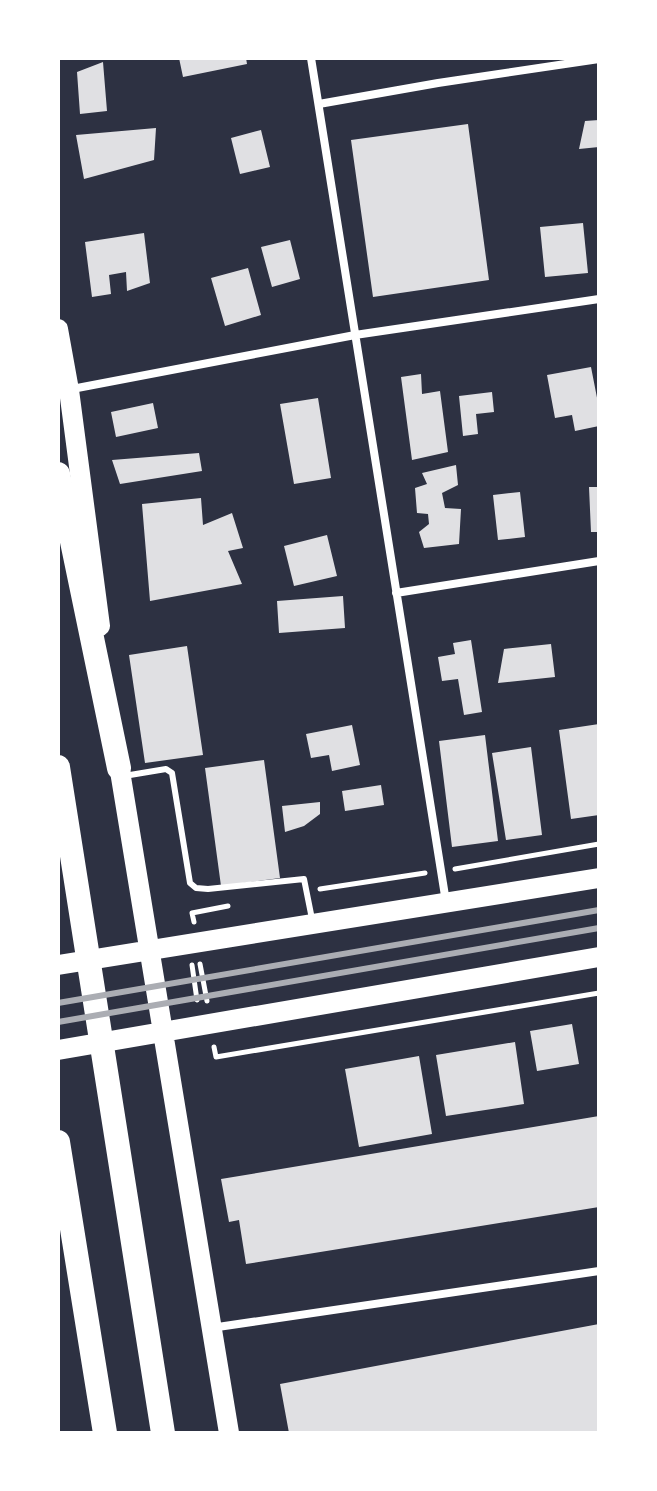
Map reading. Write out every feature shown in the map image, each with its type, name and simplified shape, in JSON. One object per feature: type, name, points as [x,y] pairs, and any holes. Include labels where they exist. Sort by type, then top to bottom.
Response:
[{"type":"highway","points":[[58,474],[119,772]]},
{"type":"highway","points":[[58,767],[163,1433]]},
{"type":"highway","points":[[58,1142],[105,1433]]},
{"type":"highway","points":[[58,1223],[66,1191]]},
{"type":"main road","points":[[58,329],[69,390],[119,772],[150,950],[154,1033],[229,1433]]},
{"type":"main road","points":[[58,965],[150,950],[194,950],[313,924],[599,878]]},
{"type":"main road","points":[[58,1050],[599,957]]},
{"type":"street","points":[[311,58],[446,903]]},
{"type":"street","points":[[319,104],[599,59]]},
{"type":"street","points":[[69,390],[355,335],[599,299]]},
{"type":"street","points":[[396,593],[599,561]]},
{"type":"street","points":[[211,1328],[599,1271]]},
{"type":"lane","points":[[119,772],[166,769],[172,773],[190,883],[196,888],[304,879],[313,924]]},
{"type":"path","points":[[308,891],[599,844]]},
{"type":"path","points":[[197,1000],[192,913],[235,905]]},
{"type":"path","points":[[194,950],[216,1057],[599,993]]},
{"type":"building","points":[[179,58],[246,58],[247,64],[183,77]]},
{"type":"building","points":[[103,62],[107,111],[80,114],[77,72]]},
{"type":"building","points":[[599,120],[599,147],[579,149],[585,121]]},
{"type":"building","points":[[468,124],[489,280],[373,297],[351,140]]},
{"type":"building","points":[[156,128],[154,160],[84,179],[76,135]]},
{"type":"building","points":[[261,130],[270,167],[240,174],[231,138]]},
{"type":"building","points":[[583,223],[588,273],[545,277],[540,227]]},
{"type":"building","points":[[144,233],[150,283],[127,291],[126,272],[109,275],[111,294],[92,297],[85,242]]},
{"type":"building","points":[[290,240],[300,279],[272,287],[261,247]]},
{"type":"building","points":[[248,268],[261,315],[225,326],[211,278]]},
{"type":"building","points":[[591,367],[599,408],[599,426],[575,431],[572,415],[555,418],[547,375]]},
{"type":"building","points":[[421,374],[422,394],[440,391],[448,452],[412,460],[401,377]]},
{"type":"building","points":[[492,392],[494,412],[476,414],[478,434],[463,436],[459,396]]},
{"type":"building","points":[[318,398],[331,478],[294,484],[280,404]]},
{"type":"building","points":[[153,403],[158,428],[116,437],[111,412]]},
{"type":"building","points":[[199,453],[202,471],[120,484],[112,460]]},
{"type":"building","points":[[456,465],[458,485],[442,493],[445,508],[461,509],[459,544],[424,548],[419,532],[429,524],[428,514],[417,513],[415,488],[427,484],[422,473]]},
{"type":"building","points":[[589,487],[599,487],[599,532],[591,532]]},
{"type":"building","points":[[520,492],[525,537],[498,540],[493,495]]},
{"type":"building","points":[[201,498],[203,525],[232,513],[243,548],[228,551],[242,584],[150,601],[142,504]]},
{"type":"building","points":[[327,535],[337,576],[294,586],[284,546]]},
{"type":"building","points":[[343,596],[345,628],[279,633],[277,601]]},
{"type":"building","points":[[471,640],[482,712],[464,715],[458,679],[442,681],[438,657],[455,654],[453,643]]},
{"type":"building","points":[[551,644],[555,677],[498,683],[504,649]]},
{"type":"building","points":[[187,646],[203,755],[145,763],[129,655]]},
{"type":"building","points":[[599,724],[599,815],[571,819],[559,730]]},
{"type":"building","points":[[352,725],[360,765],[332,771],[329,755],[311,758],[306,734]]},
{"type":"building","points":[[485,735],[498,841],[452,847],[439,741]]},
{"type":"building","points":[[531,747],[542,835],[506,840],[492,753]]},
{"type":"building","points":[[264,760],[280,878],[221,886],[205,768]]},
{"type":"building","points":[[381,785],[384,805],[345,811],[342,791]]},
{"type":"building","points":[[320,802],[320,814],[304,826],[285,832],[282,806]]},
{"type":"building","points":[[572,1024],[579,1064],[537,1071],[530,1031]]},
{"type":"building","points":[[515,1042],[524,1104],[446,1116],[436,1055]]},
{"type":"building","points":[[419,1056],[432,1134],[359,1147],[345,1069]]},
{"type":"building","points":[[599,1116],[599,1207],[246,1264],[239,1220],[229,1222],[221,1179]]},
{"type":"building","points":[[599,1324],[599,1433],[289,1433],[280,1384]]},
{"type":"railway","points":[[58,1003],[599,910]]},
{"type":"railway","points":[[58,1022],[599,928]]}]
